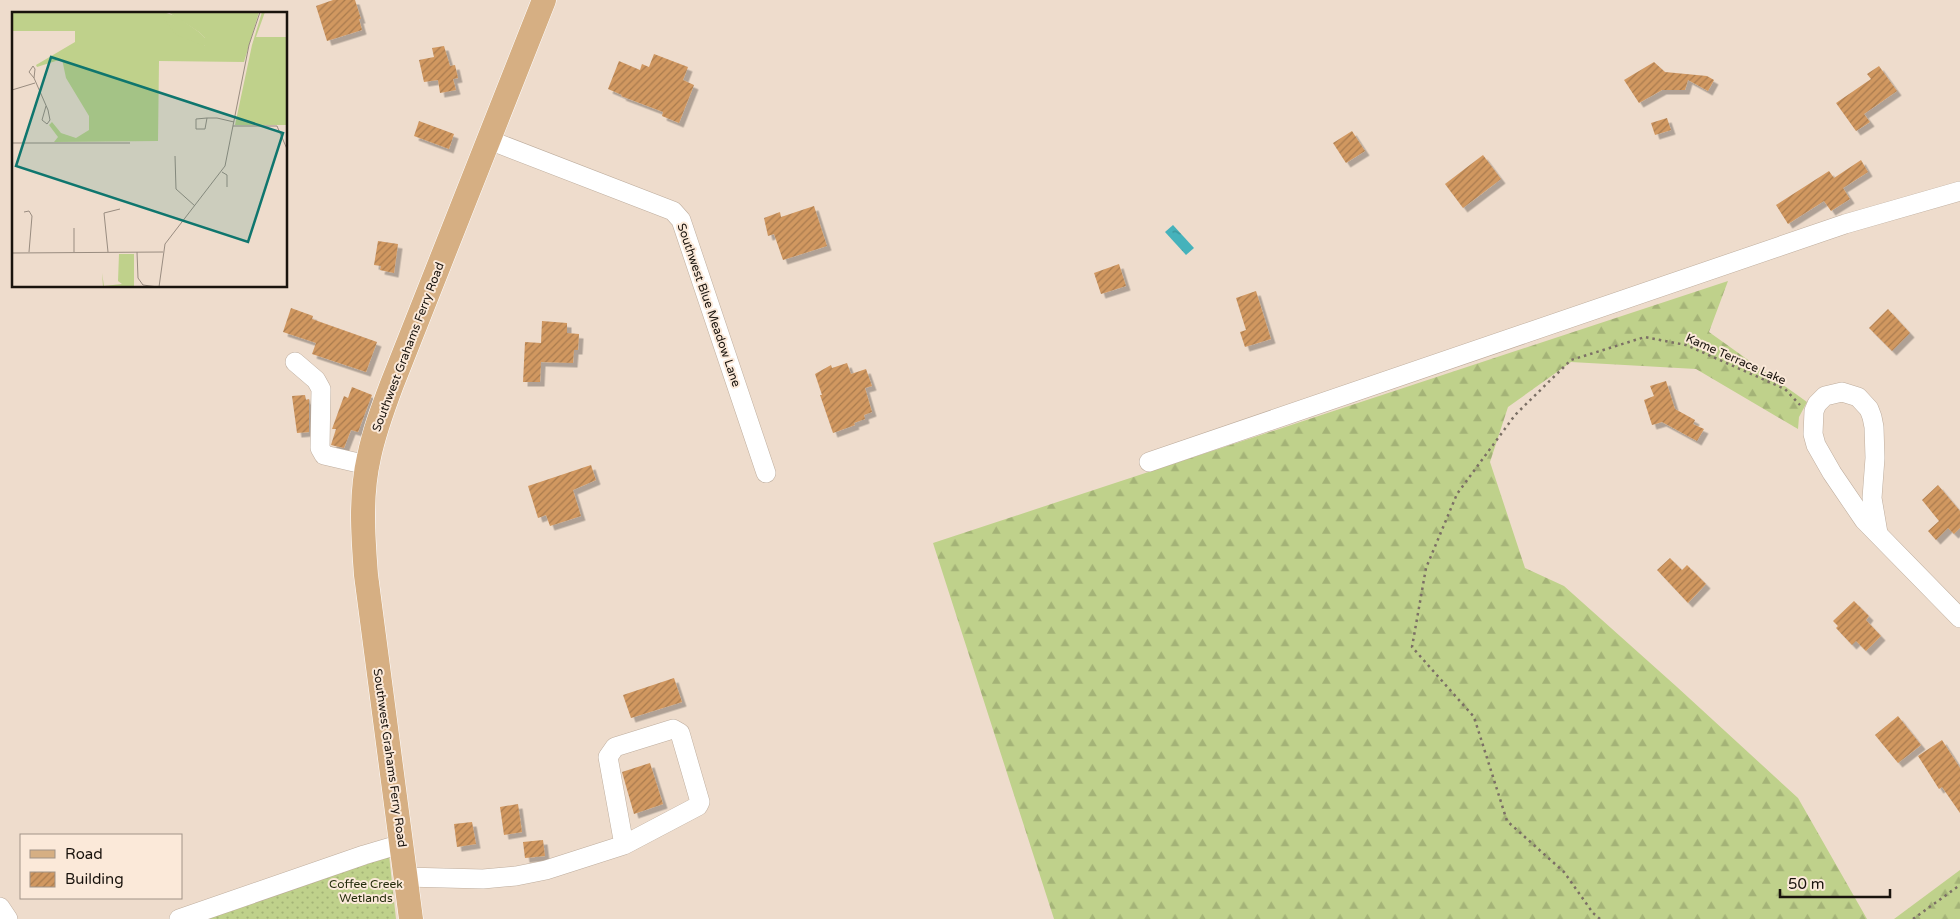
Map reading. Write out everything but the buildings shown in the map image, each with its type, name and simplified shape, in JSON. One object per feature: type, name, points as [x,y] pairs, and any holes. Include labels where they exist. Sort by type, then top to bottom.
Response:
[{"type":"main road","name":"Southwest Grahams Ferry Road","points":[[410,919],[366,575],[363,519],[367,465],[379,421],[392,384],[544,0]]},
{"type":"street","name":"Southwest Blue Meadow Lane","points":[[489,140],[673,211],[681,220],[766,473]]},
{"type":"street","points":[[1149,462],[1845,224],[1960,191]]},
{"type":"street","points":[[295,362],[316,380],[321,389],[320,448],[324,455],[367,465]]},
{"type":"street","points":[[1878,533],[1872,498],[1874,427],[1869,409],[1858,397],[1842,392],[1825,396],[1817,404],[1813,418],[1813,434],[1819,451],[1864,520],[1960,617]]},
{"type":"street","points":[[405,877],[483,878],[516,876],[546,870],[624,845],[698,806],[700,802],[678,731],[673,730],[615,747],[608,757],[624,845]]},
{"type":"street","points":[[179,919],[354,858],[401,844]]},
{"type":"street","points":[[0,907],[8,919]]},
{"type":"path","name":"Kame Terrace Lake","points":[[1600,919],[1593,913],[1564,872],[1507,821],[1474,717],[1412,647],[1426,568],[1457,494],[1515,415],[1571,360],[1645,337],[1686,345],[1785,389],[1813,418]]},
{"type":"path","points":[[1912,919],[1960,885]]},
{"type":"green space","points":[[1728,281],[1709,332],[1807,402],[1799,417],[1798,429],[1696,369],[1571,362],[1508,407],[1490,462],[1525,568],[1564,586],[1798,798],[1867,919],[1054,919],[933,543]]},
{"type":"green space","name":"Coffee Creek Wetlands","points":[[389,855],[396,919],[197,919]]},
{"type":"green space","points":[[1960,870],[1960,919],[1894,919]]},
{"type":"water","points":[[1173,225],[1194,248],[1186,255],[1165,232]]}]
